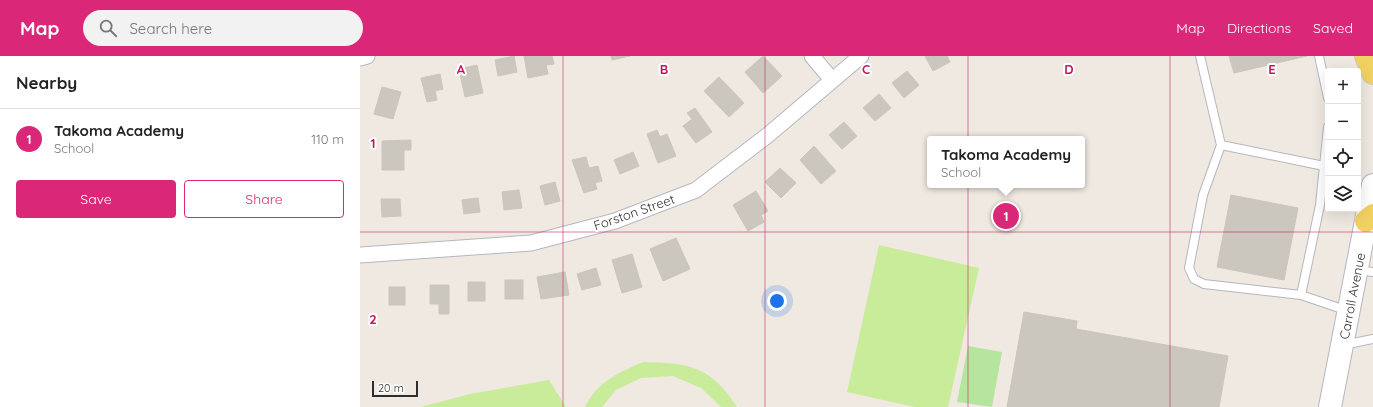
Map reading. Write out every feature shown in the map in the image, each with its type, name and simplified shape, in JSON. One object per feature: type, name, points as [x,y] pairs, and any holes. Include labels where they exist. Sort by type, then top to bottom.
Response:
[{"type":"main road","points":[[1366,56],[1373,73]]},
{"type":"main road","name":"Carroll Avenue","points":[[1330,407],[1349,312],[1365,271],[1373,185]]},
{"type":"street","points":[[360,58],[367,56]]},
{"type":"street","points":[[812,56],[832,80]]},
{"type":"street","name":"Forston Street","points":[[360,255],[531,243],[615,221],[696,190],[768,135],[861,56]]},
{"type":"lane","points":[[1200,56],[1221,145],[1203,195],[1189,268],[1194,279],[1204,284],[1301,296],[1349,312]]},
{"type":"lane","points":[[1319,56],[1325,84]]},
{"type":"lane","points":[[1301,296],[1320,205],[1327,140]]},
{"type":"lane","points":[[1221,145],[1324,166]]},
{"type":"lane","points":[[1342,345],[1373,339]]},
{"type":"green space","points":[[879,245],[979,268],[948,407],[914,407],[847,392]]},
{"type":"green space","points":[[968,346],[1002,352],[992,407],[957,402]]},
{"type":"green space","points":[[643,362],[673,364],[698,370],[708,375],[718,383],[737,407],[721,407],[701,388],[673,376],[641,378],[616,390],[602,407],[585,407],[590,398],[602,384],[617,374]]},
{"type":"green space","points":[[549,380],[566,407],[421,407],[470,394]]},
{"type":"building","points":[[514,56],[517,72],[498,76],[495,60]]},
{"type":"building","points":[[524,56],[552,56],[554,64],[546,65],[548,74],[528,78]]},
{"type":"building","points":[[611,56],[630,56],[612,60]]},
{"type":"building","points":[[763,56],[782,76],[763,93],[745,72]]},
{"type":"building","points":[[925,56],[947,56],[950,62],[933,71]]},
{"type":"building","points":[[1229,56],[1307,56],[1234,73]]},
{"type":"building","points":[[477,65],[483,93],[465,97],[459,69]]},
{"type":"building","points":[[907,71],[919,85],[904,98],[892,83]]},
{"type":"building","points":[[440,74],[443,89],[435,91],[437,100],[427,102],[421,78]]},
{"type":"building","points":[[719,77],[744,103],[729,117],[704,91]]},
{"type":"building","points":[[382,87],[401,92],[393,119],[374,114]]},
{"type":"building","points":[[879,94],[891,108],[875,121],[863,108]]},
{"type":"building","points":[[695,108],[712,132],[696,143],[683,126],[692,119],[687,113]]},
{"type":"building","points":[[844,122],[857,136],[842,149],[829,135]]},
{"type":"building","points":[[657,130],[660,137],[667,134],[676,156],[658,163],[647,134]]},
{"type":"building","points":[[411,140],[411,150],[404,150],[404,170],[382,170],[382,141]]},
{"type":"building","points":[[814,146],[836,171],[821,184],[800,160]]},
{"type":"building","points":[[633,152],[639,166],[620,174],[614,160]]},
{"type":"building","points":[[586,157],[589,168],[598,166],[602,181],[595,183],[597,189],[584,193],[572,160]]},
{"type":"building","points":[[780,168],[796,183],[781,198],[765,182]]},
{"type":"building","points":[[555,182],[560,201],[545,205],[540,186]]},
{"type":"building","points":[[519,190],[522,208],[504,210],[502,192]]},
{"type":"building","points":[[756,191],[768,211],[761,215],[764,222],[748,231],[733,205]]},
{"type":"building","points":[[1231,195],[1298,208],[1284,280],[1217,267]]},
{"type":"building","points":[[478,198],[480,212],[464,214],[462,200]]},
{"type":"building","points":[[381,199],[400,199],[401,216],[382,217]]},
{"type":"building","points":[[676,238],[690,269],[663,281],[650,249]]},
{"type":"building","points":[[632,254],[642,287],[622,293],[612,260]]},
{"type":"building","points":[[596,268],[601,285],[582,290],[577,274]]},
{"type":"building","points":[[565,272],[569,295],[541,299],[537,277]]},
{"type":"building","points":[[505,280],[523,280],[523,299],[505,299]]},
{"type":"building","points":[[468,282],[485,282],[485,301],[468,301]]},
{"type":"building","points":[[430,285],[449,285],[449,314],[439,314],[439,304],[430,304]]},
{"type":"building","points":[[389,287],[405,287],[405,305],[389,305]]},
{"type":"building","points":[[1024,312],[1077,321],[1076,329],[1228,356],[1219,407],[1007,407]]},
{"type":"place","name":"Takoma Academy","points":[[1006,216]]}]
